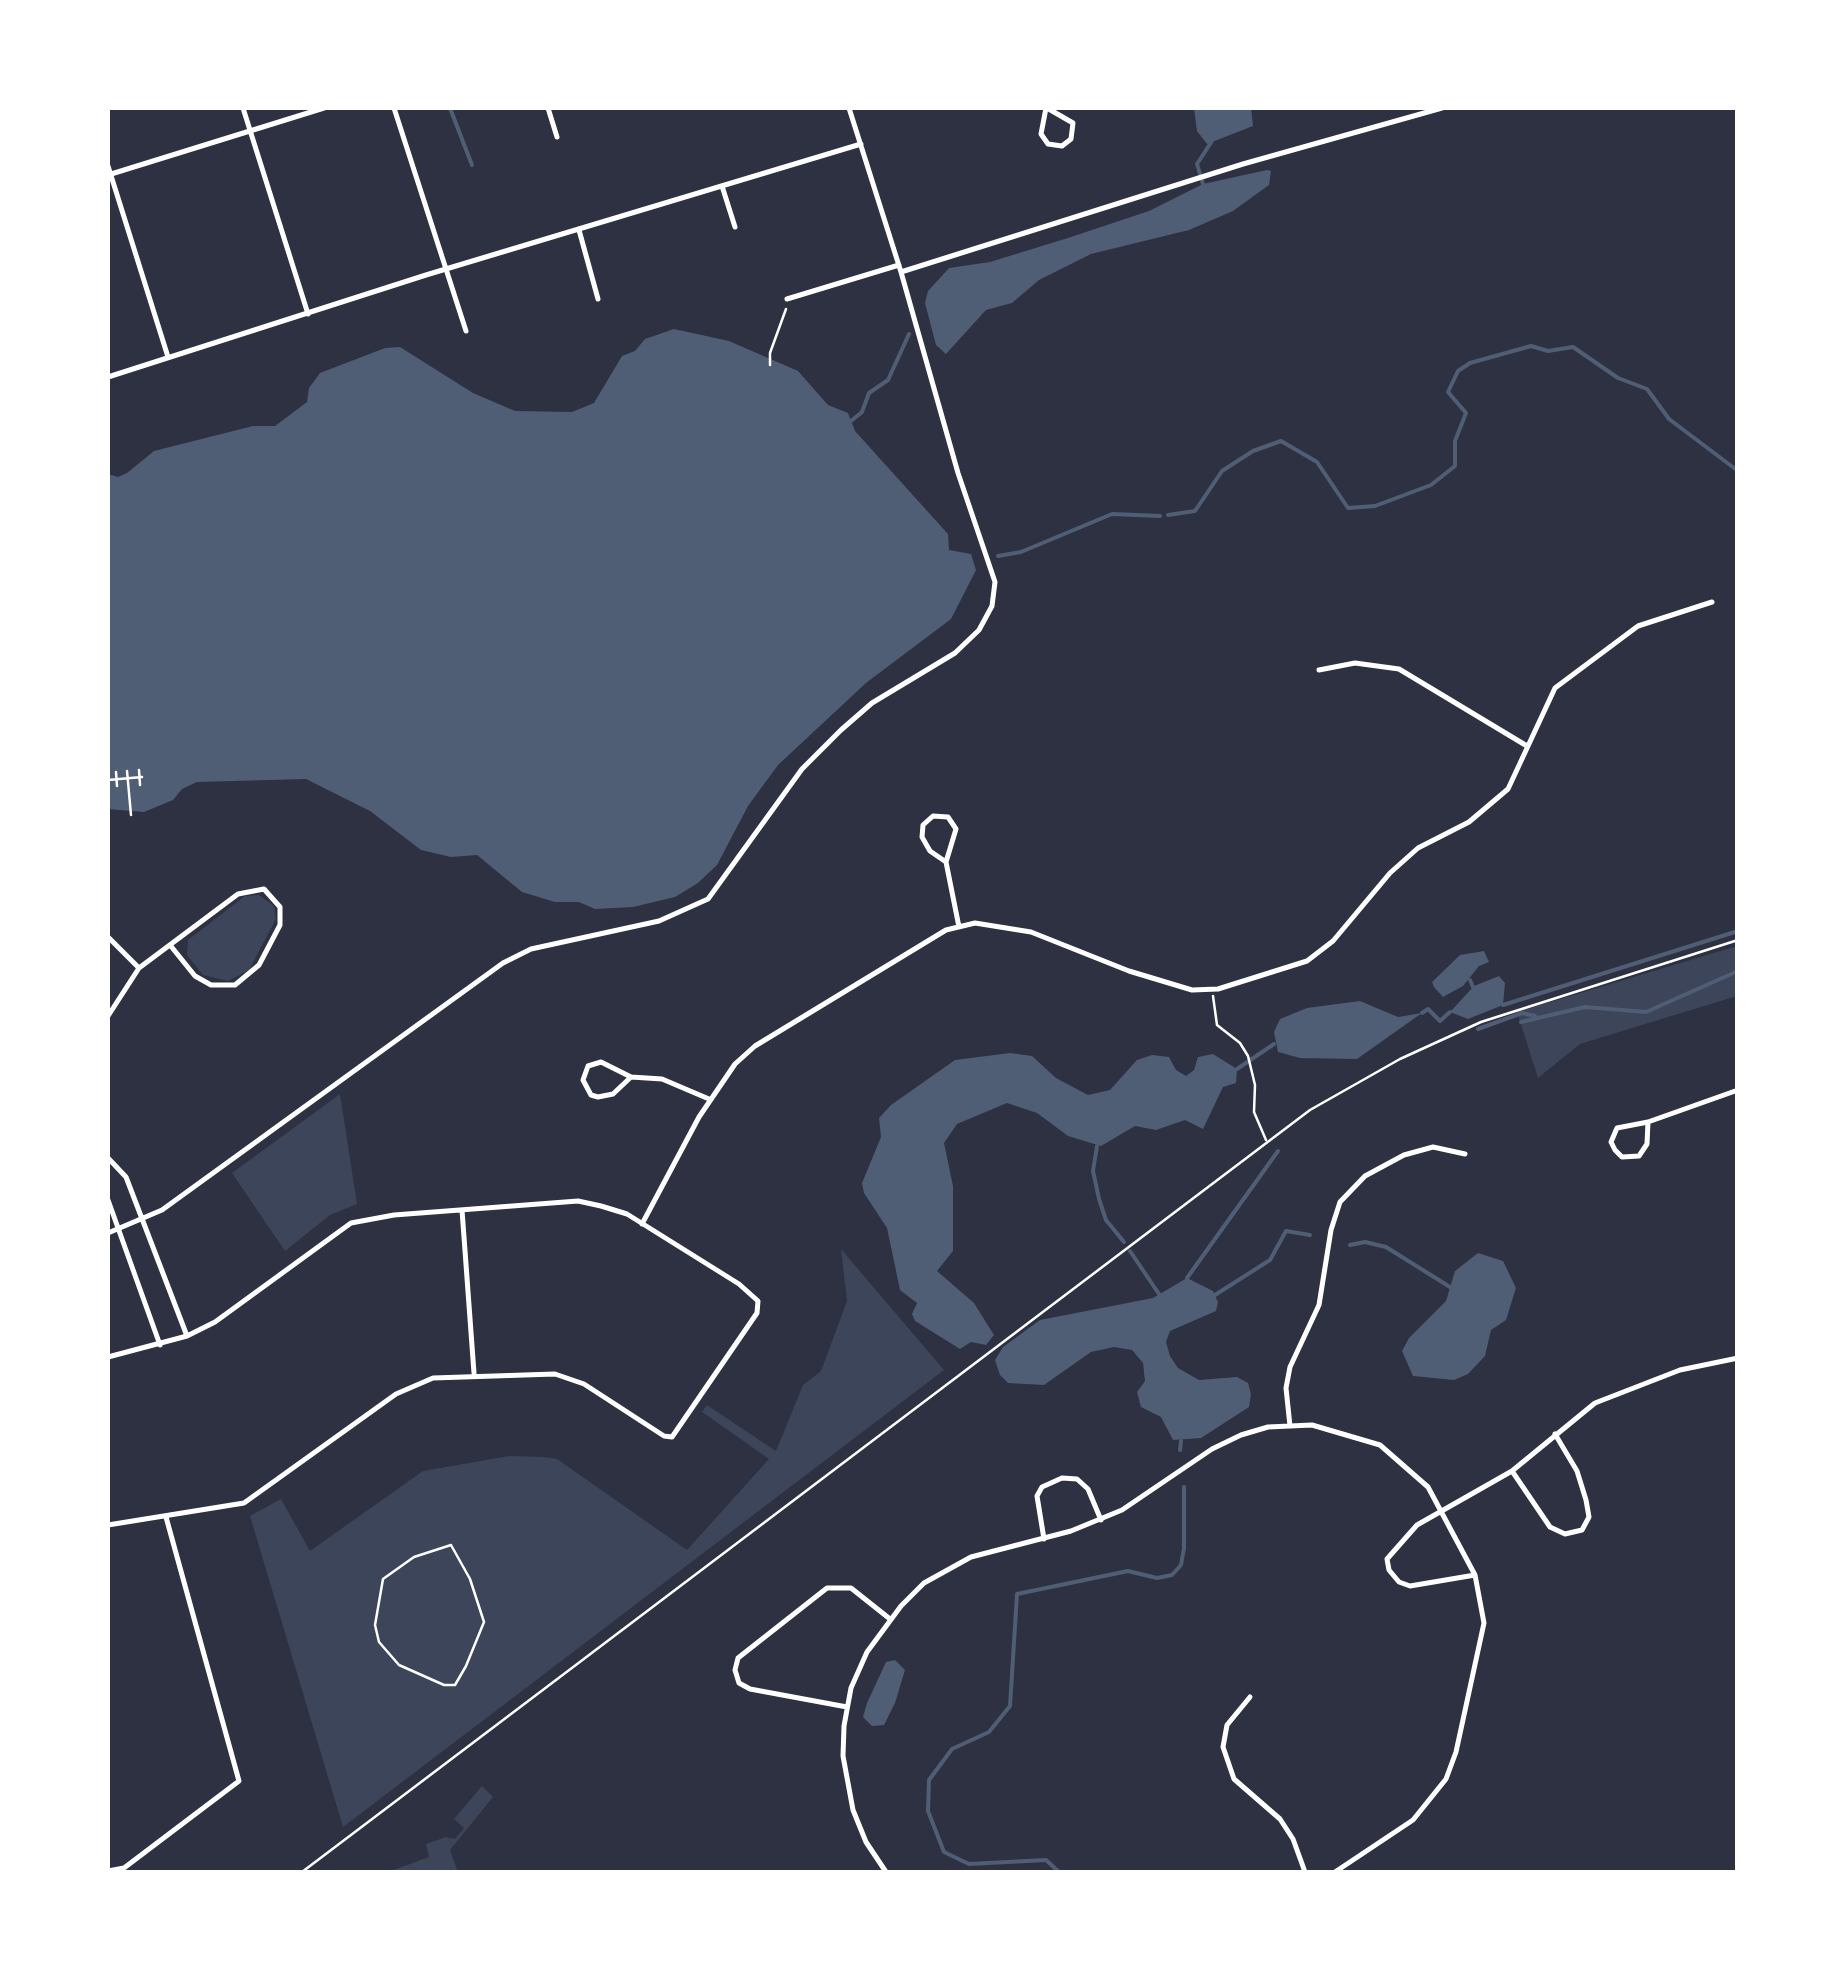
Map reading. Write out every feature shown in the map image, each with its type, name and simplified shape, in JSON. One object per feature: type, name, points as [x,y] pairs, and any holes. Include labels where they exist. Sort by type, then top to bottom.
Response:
[{"type":"street","points":[[243,108],[308,314]]},
{"type":"street","points":[[109,175],[324,108]]},
{"type":"street","points":[[394,108],[466,331]]},
{"type":"street","points":[[548,108],[557,137]]},
{"type":"street","points":[[108,1233],[142,1221],[185,1194],[503,963],[531,949],[659,921],[708,899],[790,785],[828,743],[872,704],[955,653],[979,630],[992,606],[995,582],[958,473],[850,108]]},
{"type":"street","points":[[1047,108],[1072,123],[1071,139],[1062,146],[1048,144],[1041,134],[1047,108]]},
{"type":"street","points":[[787,302],[1442,108]]},
{"type":"street","points":[[108,377],[448,268],[861,144]]},
{"type":"street","points":[[108,166],[168,356]]},
{"type":"street","points":[[722,186],[735,226]]},
{"type":"street","points":[[579,230],[598,299]]},
{"type":"street","points":[[642,1224],[720,1081],[756,1046],[905,952],[959,927],[1000,924],[1031,932],[1166,984],[1212,990],[1307,961],[1333,940],[1390,873],[1418,848],[1490,807],[1508,789],[1555,688],[1638,626],[1712,602]]},
{"type":"street","points":[[1319,670],[1355,663],[1399,670],[1527,746]]},
{"type":"street","points":[[946,862],[930,851],[922,837],[923,825],[933,816],[948,817],[956,829],[946,862],[959,927]]},
{"type":"street","points":[[108,1016],[139,968],[170,945],[250,888],[264,890],[280,907],[280,925],[267,951],[249,978],[234,985],[212,985],[194,976],[170,945]]},
{"type":"street","points":[[108,937],[139,968]]},
{"type":"street","points":[[631,1077],[613,1094],[598,1097],[591,1095],[583,1080],[588,1066],[601,1062],[631,1077],[662,1079],[710,1099]]},
{"type":"street","points":[[1648,1122],[1647,1144],[1639,1156],[1629,1158],[1614,1150],[1611,1142],[1616,1128],[1648,1122],[1738,1090]]},
{"type":"street","points":[[1290,1426],[1286,1388],[1290,1367],[1319,1305],[1331,1230],[1340,1202],[1365,1176],[1404,1155],[1433,1148],[1465,1154]]},
{"type":"street","points":[[108,1158],[121,1169],[187,1336]]},
{"type":"street","points":[[108,1200],[160,1345]]},
{"type":"street","points":[[108,1357],[160,1345],[215,1322],[351,1223],[462,1210],[578,1201],[627,1214],[739,1284],[758,1302],[757,1313],[672,1436],[664,1436],[584,1384],[555,1374],[474,1373],[417,1382],[244,1502],[108,1525]]},
{"type":"street","points":[[462,1210],[474,1373]]},
{"type":"street","points":[[1475,1574],[1410,1586],[1399,1582],[1389,1570],[1388,1558],[1399,1542],[1443,1509],[1512,1471],[1576,1414],[1614,1393],[1680,1370],[1738,1358]]},
{"type":"street","points":[[886,1872],[866,1842],[854,1810],[843,1756],[847,1708],[867,1652],[890,1619],[924,1584],[946,1570],[985,1552],[1044,1539],[1101,1520],[1241,1434],[1312,1425],[1380,1444],[1410,1467],[1443,1509],[1475,1574],[1484,1623],[1456,1752],[1446,1780],[1413,1820],[1335,1872]]},
{"type":"street","points":[[1512,1471],[1550,1527],[1565,1534],[1582,1530],[1589,1517],[1586,1500],[1577,1471],[1555,1434]]},
{"type":"street","points":[[1044,1539],[1037,1496],[1042,1487],[1062,1478],[1077,1480],[1088,1489],[1101,1520]]},
{"type":"street","points":[[108,1871],[124,1868],[239,1780],[166,1517]]},
{"type":"street","points":[[847,1708],[750,1689],[739,1683],[734,1670],[738,1658],[827,1588],[851,1588],[890,1619]]},
{"type":"street","points":[[1250,1697],[1228,1725],[1223,1747],[1234,1779],[1280,1819],[1293,1839],[1304,1872]]},
{"type":"path","points":[[770,365],[770,353],[787,302]]},
{"type":"path","points":[[139,770],[140,785]]},
{"type":"path","points":[[127,771],[131,815]]},
{"type":"path","points":[[116,772],[116,786]]},
{"type":"path","points":[[108,780],[140,778]]},
{"type":"path","points":[[302,1872],[1267,1141],[1370,1075],[1481,1022],[1738,940]]},
{"type":"path","points":[[1212,990],[1217,1025],[1240,1042],[1248,1058],[1255,1085],[1254,1112],[1267,1141]]},
{"type":"path","points":[[451,1545],[470,1579],[484,1622],[480,1640],[454,1685],[444,1685],[399,1665],[379,1642],[375,1625],[383,1579],[414,1557],[451,1545]]},
{"type":"shaded area","points":[[1194,108],[1251,108],[1253,126],[1207,144],[1197,131]]},
{"type":"shaded area","points":[[1271,171],[1269,185],[1233,211],[1189,230],[1091,254],[1039,280],[1012,303],[986,310],[946,354],[936,345],[925,303],[928,291],[949,268],[990,262],[1149,211],[1203,184]]},
{"type":"shaded area","points":[[674,329],[729,341],[798,371],[828,405],[848,413],[855,431],[948,534],[949,550],[971,554],[976,570],[951,619],[866,683],[778,765],[748,806],[717,865],[698,883],[675,897],[633,907],[595,909],[579,902],[555,902],[522,892],[477,855],[451,857],[421,850],[370,811],[306,779],[197,782],[182,789],[173,800],[144,812],[108,809],[108,474],[118,477],[127,473],[154,451],[253,426],[275,426],[307,402],[309,388],[320,373],[385,348],[400,347],[473,393],[515,411],[572,412],[594,403],[622,356],[635,351],[645,339]]},
{"type":"shaded area","points":[[259,895],[274,906],[276,919],[249,970],[228,981],[203,975],[187,955],[188,940],[245,896]]},
{"type":"shaded area","points":[[1737,946],[1737,996],[1580,1044],[1538,1078],[1517,1012]]},
{"type":"shaded area","points":[[1484,951],[1489,962],[1479,966],[1463,986],[1443,997],[1432,982],[1460,955]]},
{"type":"shaded area","points":[[1499,976],[1505,983],[1503,1005],[1468,1019],[1450,1012],[1474,986]]},
{"type":"shaded area","points":[[1360,1001],[1398,1017],[1422,1013],[1357,1059],[1300,1058],[1278,1052],[1274,1032],[1280,1019],[1307,1008]]},
{"type":"shaded area","points":[[1010,1053],[1032,1056],[1056,1078],[1088,1095],[1110,1090],[1137,1060],[1152,1055],[1169,1057],[1176,1070],[1186,1076],[1194,1070],[1198,1057],[1213,1054],[1237,1069],[1236,1083],[1223,1087],[1203,1129],[1185,1120],[1156,1130],[1135,1126],[1101,1146],[1068,1136],[1037,1113],[1007,1103],[957,1124],[944,1143],[953,1186],[953,1251],[937,1271],[974,1303],[994,1335],[986,1345],[971,1342],[960,1349],[915,1321],[912,1314],[917,1303],[900,1290],[887,1228],[864,1193],[862,1183],[881,1137],[879,1118],[891,1105],[955,1060]]},
{"type":"shaded area","points":[[340,1094],[357,1204],[330,1215],[285,1251],[232,1173]]},
{"type":"shaded area","points":[[841,1249],[944,1370],[343,1827],[250,1516],[281,1499],[310,1551],[423,1471],[509,1456],[544,1457],[557,1459],[687,1550],[769,1459],[702,1412],[707,1405],[776,1451],[803,1385],[821,1371],[847,1301]]},
{"type":"shaded area","points":[[1478,1253],[1503,1261],[1516,1288],[1506,1320],[1491,1330],[1485,1356],[1468,1374],[1454,1380],[1413,1376],[1402,1351],[1409,1338],[1446,1301],[1455,1271]]},
{"type":"shaded area","points":[[1187,1278],[1213,1291],[1218,1302],[1216,1311],[1170,1331],[1166,1342],[1170,1356],[1178,1368],[1199,1380],[1237,1377],[1248,1383],[1251,1394],[1249,1407],[1201,1438],[1173,1440],[1161,1417],[1141,1407],[1137,1392],[1145,1381],[1143,1363],[1132,1350],[1114,1347],[1091,1352],[1044,1385],[1008,1383],[1000,1375],[995,1360],[1003,1347],[1040,1320],[1153,1298]]},
{"type":"shaded area","points":[[895,1660],[905,1670],[895,1703],[884,1725],[872,1726],[863,1717],[867,1703],[886,1662]]},
{"type":"shaded area","points":[[482,1786],[493,1797],[450,1850],[458,1872],[388,1872],[429,1857],[426,1844],[446,1837],[455,1839],[464,1828],[454,1819]]},
{"type":"waterway","points":[[450,108],[472,165]]},
{"type":"waterway","points":[[1203,184],[1197,164],[1212,141]]},
{"type":"waterway","points":[[851,421],[862,412],[869,393],[888,380],[909,334]]},
{"type":"waterway","points":[[1168,515],[1195,511],[1222,471],[1253,451],[1281,441],[1317,462],[1348,508],[1375,506],[1431,485],[1455,466],[1455,441],[1466,413],[1448,392],[1458,371],[1470,363],[1531,346],[1548,351],[1573,347],[1618,378],[1647,389],[1669,419],[1738,471]]},
{"type":"waterway","points":[[998,556],[1021,552],[1112,514],[1160,516]]},
{"type":"waterway","points":[[1503,1005],[1738,931]]},
{"type":"waterway","points":[[1521,1022],[1585,1007],[1646,1012],[1738,971]]},
{"type":"waterway","points":[[1470,980],[1473,987]]},
{"type":"waterway","points":[[1422,1013],[1428,1009],[1440,1021],[1450,1012]]},
{"type":"waterway","points":[[1478,1029],[1522,1013],[1535,1016]]},
{"type":"waterway","points":[[1237,1069],[1274,1044]]},
{"type":"waterway","points":[[1097,1146],[1093,1171],[1099,1199],[1106,1220],[1124,1242]]},
{"type":"waterway","points":[[1187,1278],[1278,1151]]},
{"type":"waterway","points":[[1215,1295],[1270,1260],[1286,1231],[1310,1235]]},
{"type":"waterway","points":[[1350,1245],[1365,1242],[1386,1247],[1450,1287]]},
{"type":"waterway","points":[[1130,1251],[1159,1294]]},
{"type":"waterway","points":[[1180,1450],[1181,1441]]},
{"type":"waterway","points":[[1059,1872],[1046,1860],[969,1864],[944,1852],[928,1811],[929,1780],[952,1749],[989,1732],[1010,1706],[1017,1594],[1128,1571],[1157,1578],[1172,1575],[1181,1565],[1184,1548],[1184,1487]]}]
